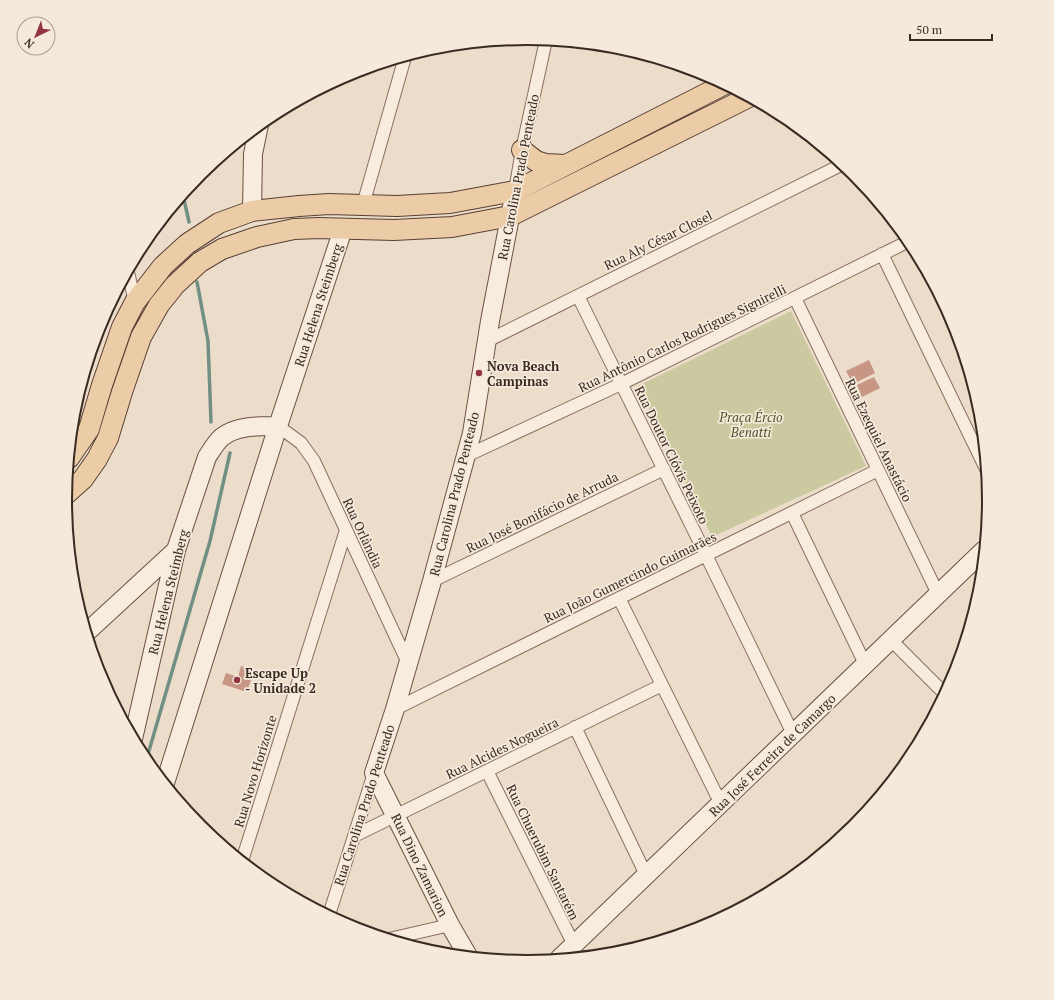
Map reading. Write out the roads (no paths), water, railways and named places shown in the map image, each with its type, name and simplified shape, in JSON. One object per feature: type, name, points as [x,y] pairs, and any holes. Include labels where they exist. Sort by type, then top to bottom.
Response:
[{"type":"main road","points":[[75,449],[89,430],[122,327],[131,310],[163,266],[187,244],[219,223],[252,210],[329,204],[397,206],[450,203],[515,191],[718,88]]},
{"type":"main road","points":[[72,489],[83,478],[97,459],[108,438],[141,337],[159,305],[175,285],[200,262],[222,249],[257,237],[294,229],[319,228],[394,230],[452,227],[510,216],[743,100]]},
{"type":"main road","points":[[522,150],[536,161],[546,164],[565,165]]},
{"type":"main road","points":[[450,203],[452,227]]},
{"type":"main road","points":[[252,210],[256,222],[257,237]]},
{"type":"main road","points":[[131,310],[130,324],[134,327],[147,327]]},
{"type":"street","name":"Rua Carolina Prado Penteado","points":[[331,910],[395,709],[432,581],[472,433],[486,341],[522,150],[545,46]]},
{"type":"street","points":[[362,205],[402,63]]},
{"type":"street","points":[[252,210],[254,154],[258,134]]},
{"type":"street","name":"Rua Aly César Closel","points":[[486,341],[837,167]]},
{"type":"street","name":"Rua Helena Steimberg","points":[[167,778],[278,426],[343,229]]},
{"type":"street","name":"Rua Antônio Carlos Rodrigues Signirelli","points":[[466,456],[622,384],[903,244]]},
{"type":"street","points":[[882,254],[980,456]]},
{"type":"street","points":[[129,280],[131,310]]},
{"type":"street","name":"Rua Doutor Clóvis Peixoto","points":[[578,296],[793,734]]},
{"type":"street","name":"Rua Ezequiel Anastácio","points":[[795,298],[938,594]]},
{"type":"street","name":"Rua Helena Steimberg","points":[[135,730],[176,550],[207,457],[222,437],[240,429],[256,426],[278,426]]},
{"type":"street","name":"Rua Orlândia","points":[[278,426],[301,443],[314,461],[408,663]]},
{"type":"street","name":"Rua José Bonifácio de Arruda","points":[[432,581],[664,469]]},
{"type":"street","name":"Rua João Gumercindo Guimarães","points":[[395,709],[878,470]]},
{"type":"street","points":[[792,513],[865,664]]},
{"type":"street","name":"Rua Novo Horizonte","points":[[244,856],[346,530]]},
{"type":"street","points":[[91,628],[176,550]]},
{"type":"street","name":"Rua José Ferreira de Camargo","points":[[565,953],[978,555]]},
{"type":"street","points":[[619,598],[721,804]]},
{"type":"street","points":[[891,640],[940,690]]},
{"type":"street","name":"Rua Alcides Nogueira","points":[[354,836],[662,685]]},
{"type":"street","points":[[575,727],[646,875]]},
{"type":"street","name":"Rua Chuerubim Santarém","points":[[487,771],[574,945]]},
{"type":"street","name":"Rua Dino Zamarion","points":[[374,773],[450,925],[465,950]]},
{"type":"street","points":[[398,936],[450,925]]},
{"type":"waterway","points":[[184,201],[189,222]]},
{"type":"waterway","points":[[197,282],[208,341],[211,422]]},
{"type":"waterway","points":[[149,752],[210,541],[230,453]]},
{"type":"place","name":"Nova Beach Campinas","points":[[479,373]]},
{"type":"place","name":"Escape Up - Unidade 2","points":[[237,680]]},
{"type":"park label","name":"Praça Ércio Benatti","points":[[751,424]]}]
